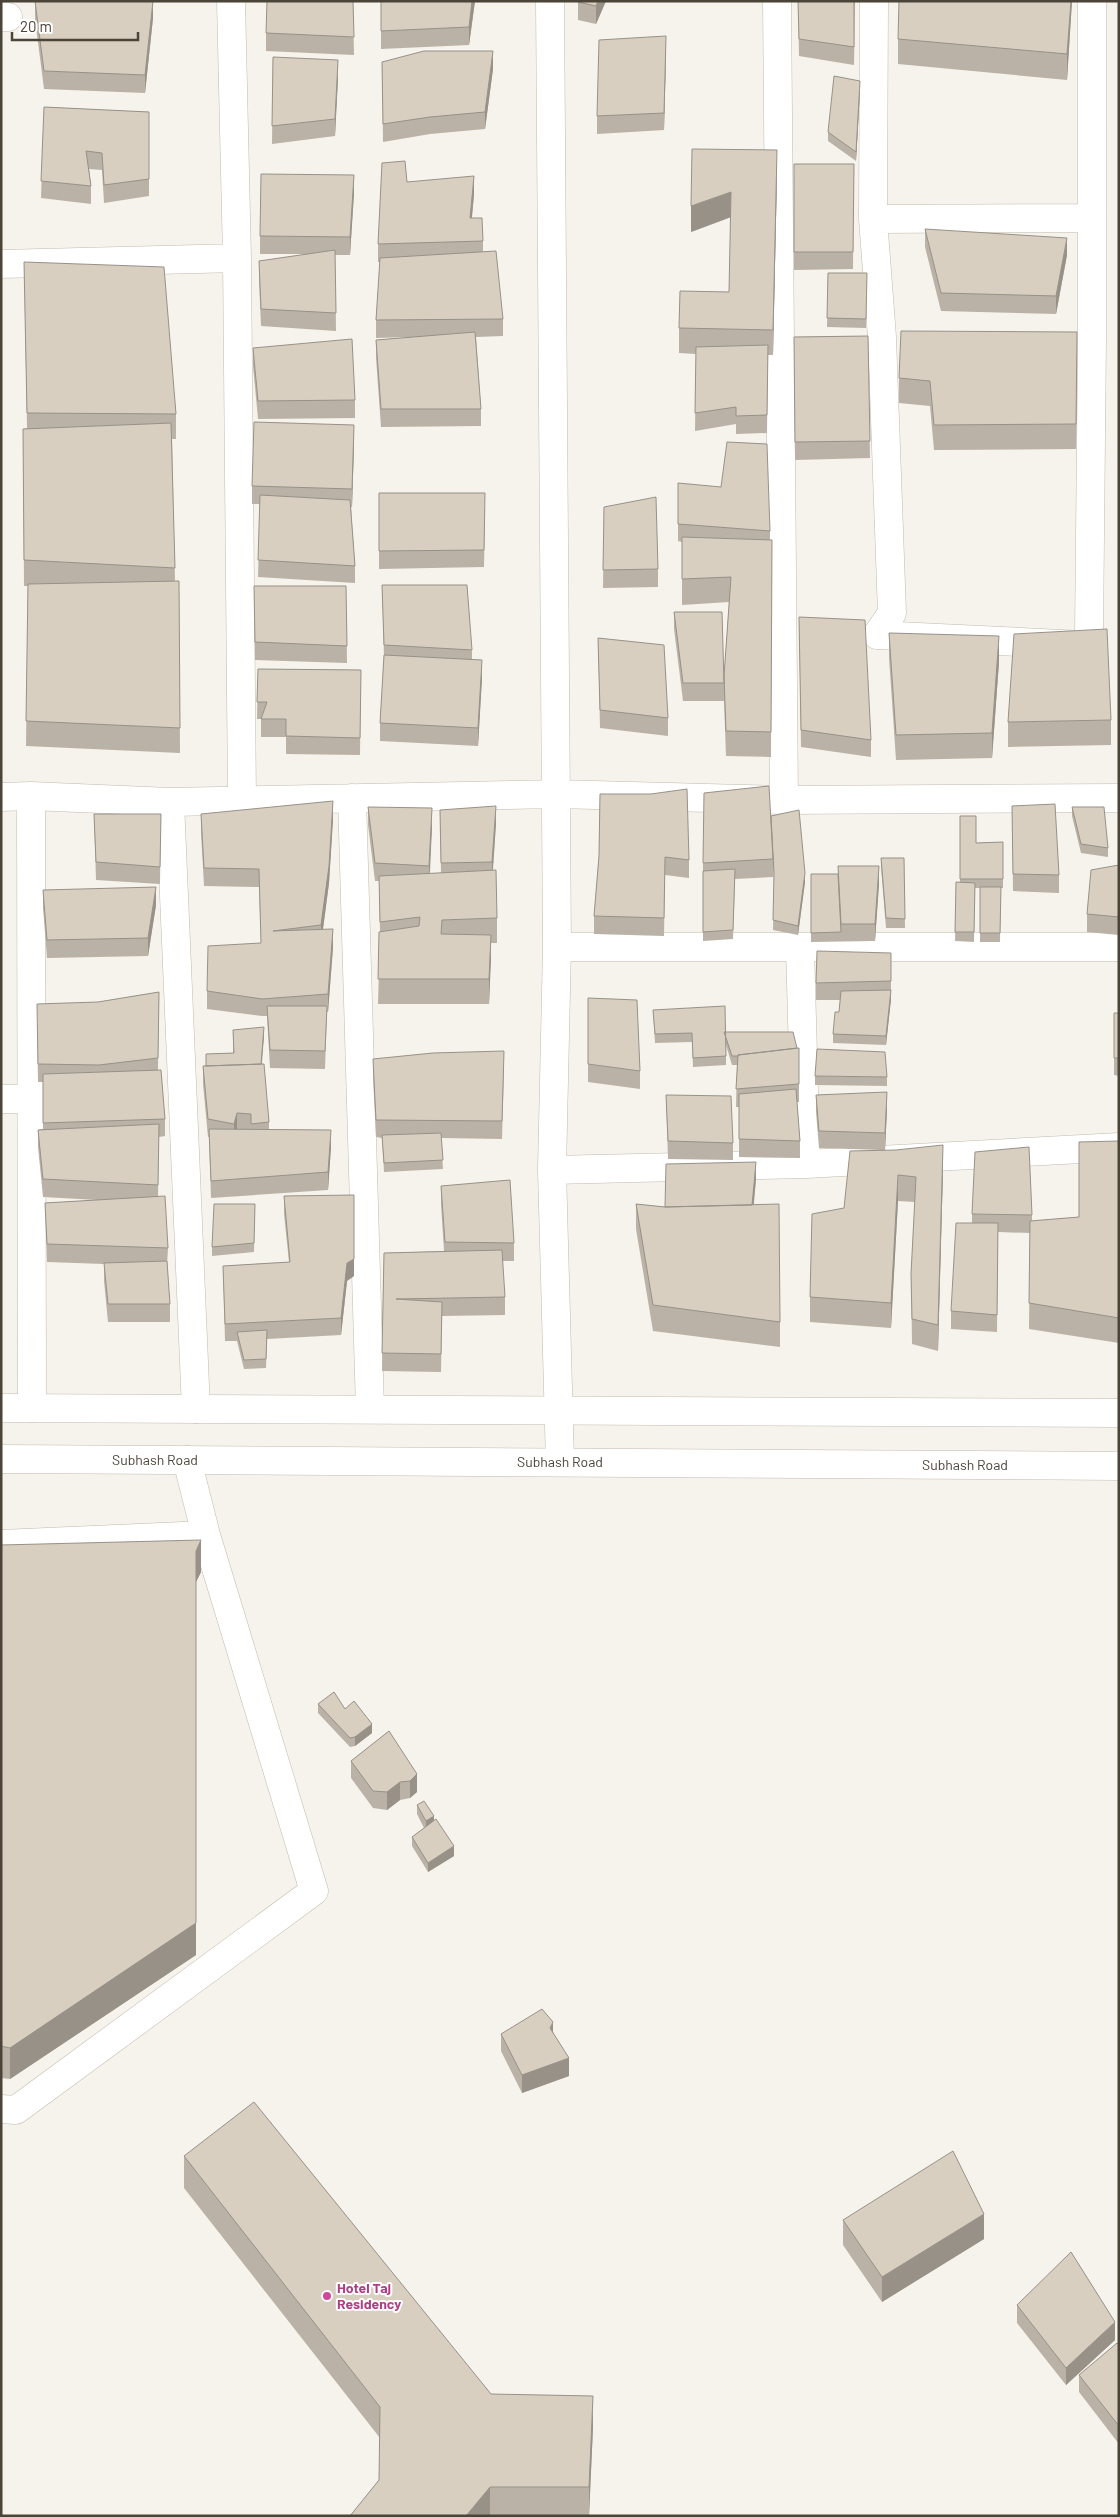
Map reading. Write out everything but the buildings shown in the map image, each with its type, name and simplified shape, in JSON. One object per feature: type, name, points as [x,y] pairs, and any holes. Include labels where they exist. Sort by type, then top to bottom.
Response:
[{"type":"street","points":[[230,1],[237,258],[242,801]]},
{"type":"street","points":[[550,1],[557,794],[557,947],[552,1170],[560,1462]]},
{"type":"street","points":[[777,1],[784,800]]},
{"type":"street","points":[[874,1],[873,219],[882,337],[892,613],[877,635],[1082,645],[1089,635],[1092,340],[1092,1]]},
{"type":"street","points":[[873,219],[1092,218]]},
{"type":"street","points":[[1,264],[237,258]]},
{"type":"street","points":[[882,337],[910,337]]},
{"type":"street","points":[[1064,340],[1092,340]]},
{"type":"street","points":[[1,797],[31,796],[170,802],[557,794],[784,800],[1119,798]]},
{"type":"street","points":[[31,796],[32,1408]]},
{"type":"street","points":[[352,798],[370,1410]]},
{"type":"street","points":[[170,802],[196,1409]]},
{"type":"street","points":[[557,947],[1119,947]]},
{"type":"street","points":[[800,947],[806,1164]]},
{"type":"street","points":[[1,1099],[32,1099]]},
{"type":"street","points":[[552,1170],[806,1164],[1119,1147]]},
{"type":"street","points":[[1,1408],[1119,1413]]},
{"type":"street","name":"Subhash Road","points":[[1,1459],[1119,1466]]},
{"type":"street","points":[[1,2109],[16,2110],[314,1891],[206,1535],[187,1460]]},
{"type":"street","points":[[1,1544],[206,1535]]},
{"type":"place","name":"Hotel Taj Residency","points":[[327,2296]]}]
